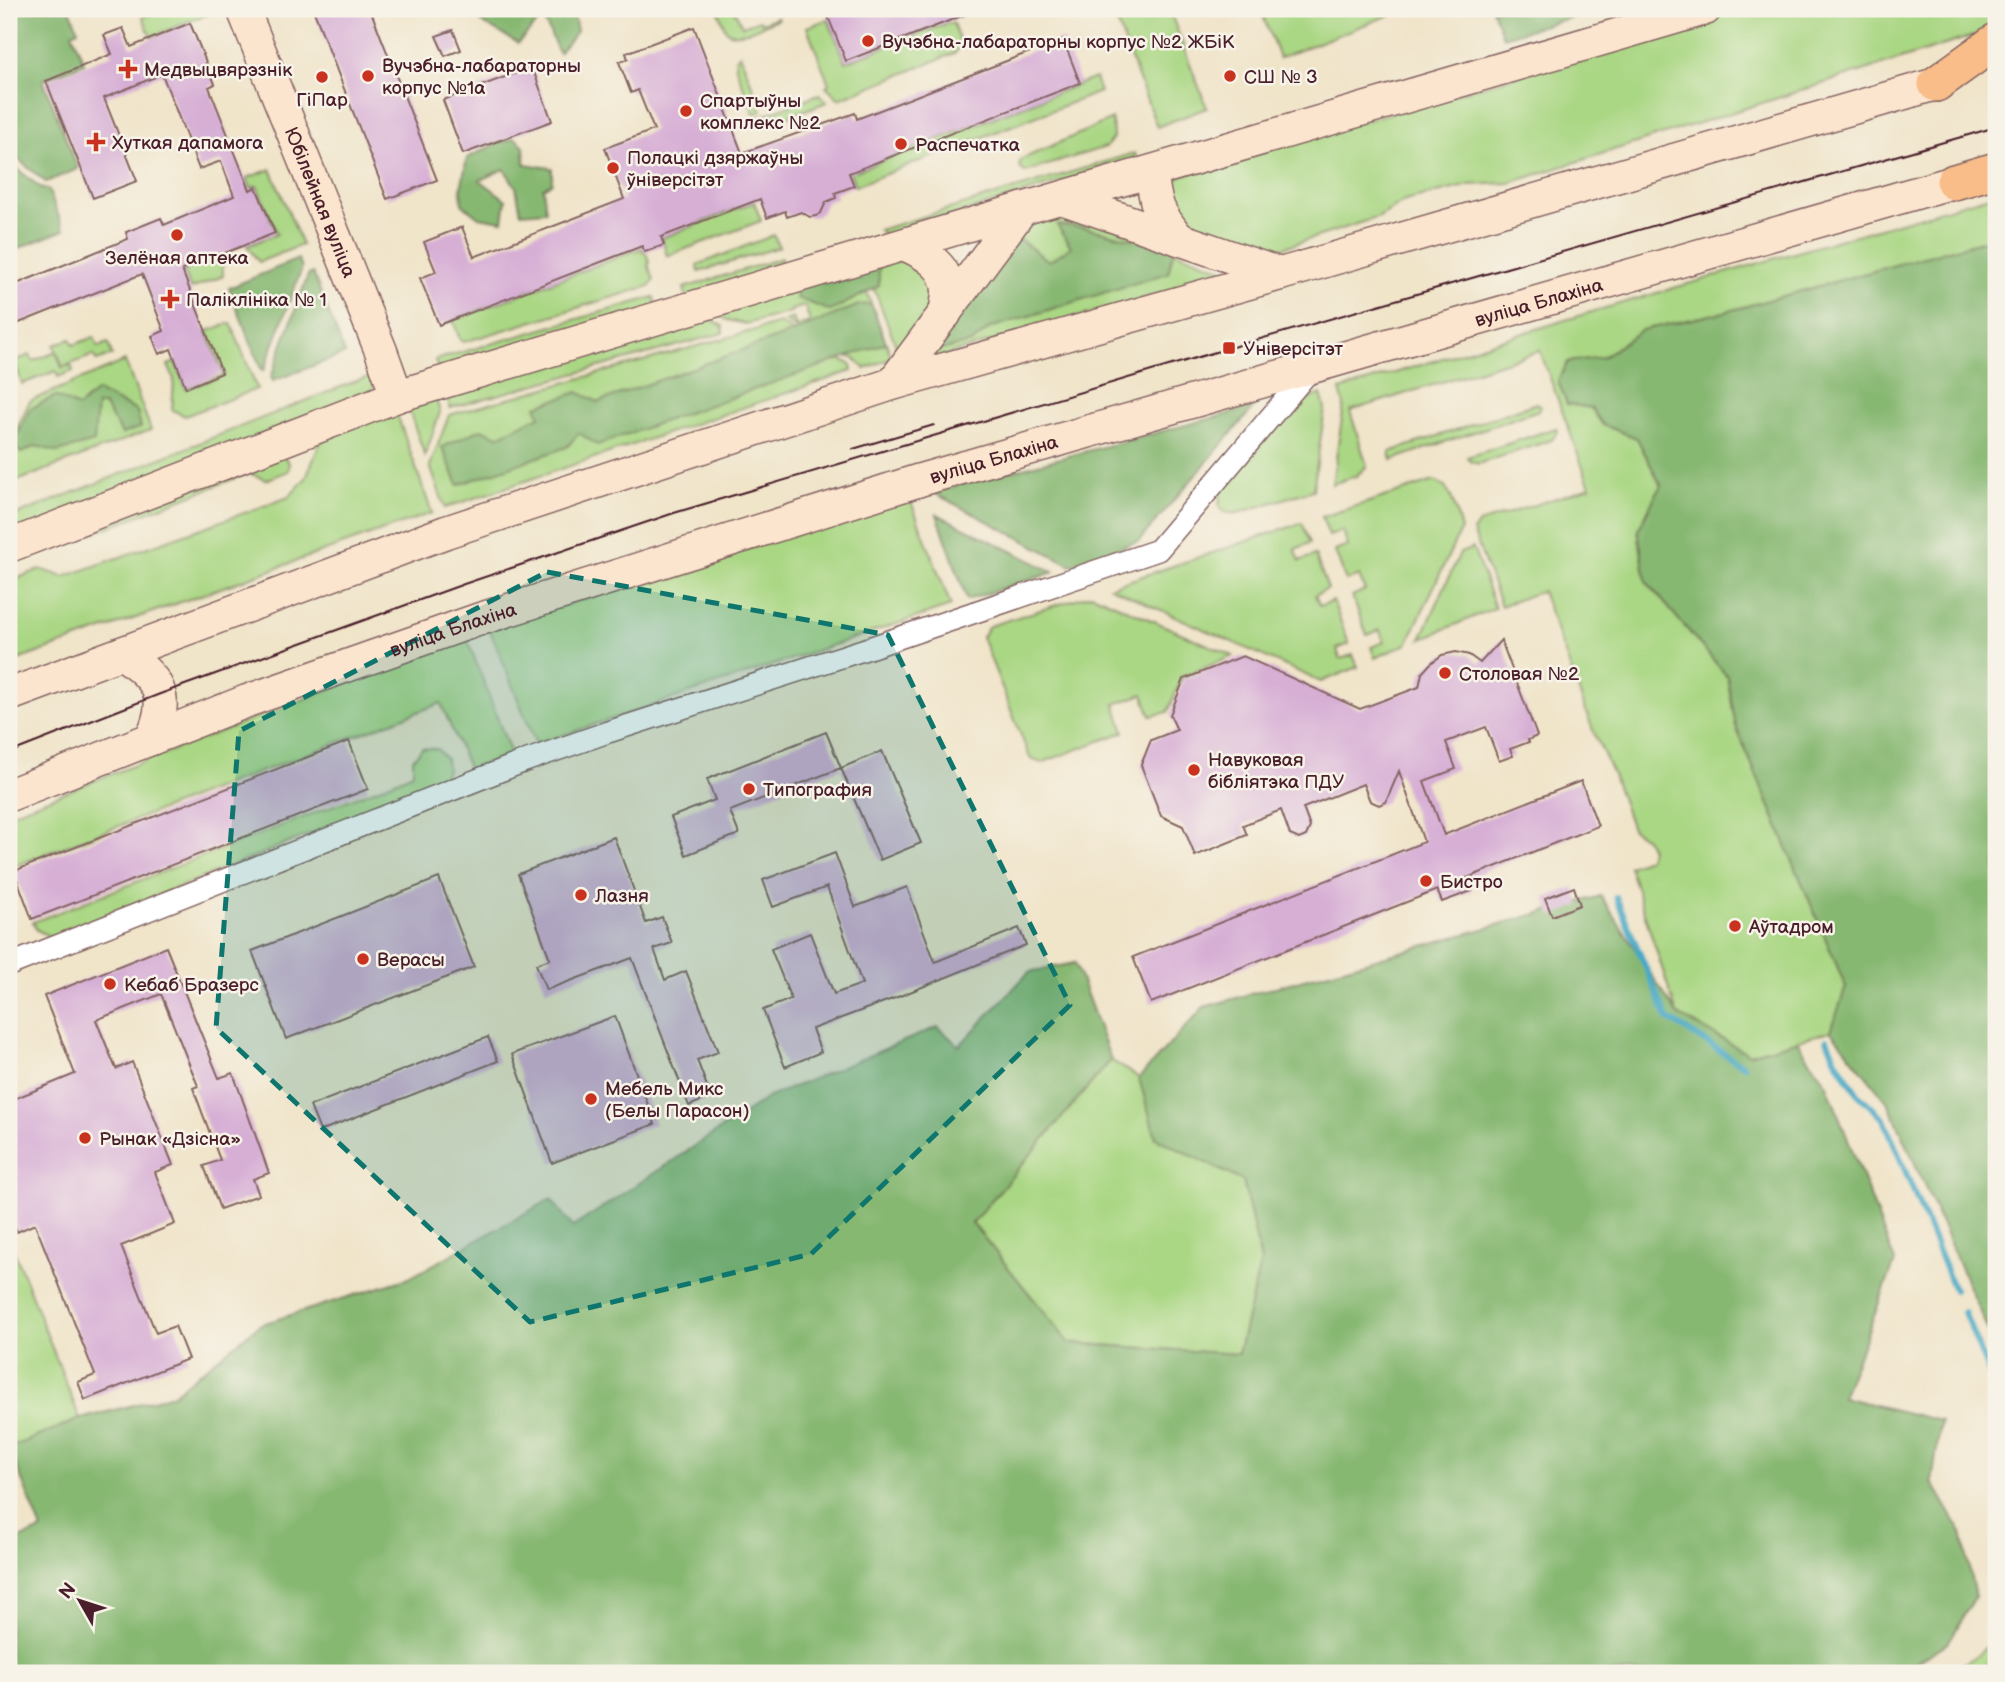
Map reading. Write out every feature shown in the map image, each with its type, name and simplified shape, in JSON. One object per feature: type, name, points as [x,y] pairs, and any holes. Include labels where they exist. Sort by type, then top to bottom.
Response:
[{"type":"main road","name":"Юбілейная вуліца","points":[[243,9],[397,396]]},
{"type":"main road","points":[[9,546],[397,396],[1704,9]]},
{"type":"main road","points":[[1936,84],[1996,41]]},
{"type":"main road","points":[[9,695],[446,533],[892,384],[1936,84],[1996,71]]},
{"type":"main road","name":"вуліца Блахіна","points":[[9,795],[247,701],[490,616],[920,480],[1996,170]]},
{"type":"main road","points":[[1152,172],[1154,196],[1162,218],[1179,239]]},
{"type":"main road","points":[[1954,182],[1996,181]]},
{"type":"main road","points":[[1061,198],[1280,274]]},
{"type":"main road","points":[[892,384],[1022,209]]},
{"type":"main road","points":[[906,245],[936,262],[948,290],[945,314]]},
{"type":"main road","points":[[122,653],[146,670],[160,694],[161,719],[151,739]]},
{"type":"street","points":[[9,965],[525,761],[1158,550],[1312,368]]},
{"type":"highlighted area","points":[[547,572],[888,635],[1070,1005],[811,1254],[530,1322],[216,1028],[239,731]]},
{"type":"green space","points":[[9,9],[70,9],[78,30],[72,33],[84,63],[43,80],[78,169],[46,182],[9,152]]},
{"type":"green space","points":[[162,9],[206,9],[208,14],[151,37],[143,17]]},
{"type":"green space","points":[[480,9],[573,9],[577,31],[559,53],[543,17],[518,43],[481,22]]},
{"type":"green space","points":[[718,9],[734,9],[742,26],[760,20],[762,23],[777,17],[778,19],[744,32],[731,33],[727,31]]},
{"type":"green space","points":[[1112,9],[1169,9],[1207,108],[1157,127]]},
{"type":"green space","points":[[1282,9],[1400,11],[1279,58],[1263,16]]},
{"type":"green space","points":[[1492,9],[1601,9],[1503,37]]},
{"type":"green space","points":[[1741,9],[1996,9],[1996,23],[1976,35],[1510,183],[1469,185],[1405,201],[1379,217],[1260,255],[1185,233],[1167,186],[1182,175]]},
{"type":"green space","points":[[828,19],[846,62],[948,23],[953,23],[961,45],[955,53],[839,99],[826,86],[829,84],[807,27]]},
{"type":"green space","points":[[740,54],[762,111],[754,114],[735,65]]},
{"type":"green space","points":[[1095,78],[1100,92],[855,186],[849,169],[854,168],[856,171]]},
{"type":"green space","points":[[819,94],[827,102],[765,125],[759,123],[756,118]]},
{"type":"green space","points":[[1112,119],[1113,138],[1106,147],[1025,172],[1021,169],[1019,164],[1022,159]]},
{"type":"green space","points":[[515,138],[524,146],[525,164],[552,168],[552,183],[543,188],[546,211],[521,213],[516,187],[504,169],[480,180],[506,200],[503,221],[479,217],[462,204],[461,189],[467,158]]},
{"type":"green space","points":[[1135,153],[1136,159],[885,236],[879,230]]},
{"type":"green space","points":[[9,162],[42,189],[48,189],[64,230],[9,252]]},
{"type":"green space","points":[[271,169],[302,245],[259,262],[247,246],[277,234],[257,186],[251,188],[247,178]]},
{"type":"green space","points":[[1996,194],[1996,237],[1729,311],[1642,330],[1603,357],[1568,362],[1567,404],[1591,408],[1603,425],[1637,438],[1661,486],[1638,530],[1646,581],[1727,676],[1736,727],[1846,987],[1831,1031],[1749,1054],[1677,1014],[1629,866],[1648,859],[1651,849],[1646,838],[1632,829],[1542,591],[1501,606],[1473,531],[1479,523],[1590,487],[1540,351],[1350,411],[1367,466],[1356,476],[1332,484],[1344,405],[1340,390],[1585,314]]},
{"type":"green space","points":[[754,202],[761,221],[667,256],[662,238]]},
{"type":"green space","points":[[1058,207],[1233,273],[928,360],[1031,215]]},
{"type":"green space","points":[[1057,225],[1083,227],[1174,249],[1168,273],[990,328],[971,343],[929,353],[1017,238],[1049,261],[1071,247]]},
{"type":"green space","points":[[774,235],[779,247],[699,272],[697,265]]},
{"type":"green space","points":[[1996,237],[1996,1349],[1889,1104],[1831,1031],[1846,987],[1736,727],[1727,676],[1646,581],[1638,530],[1661,485],[1637,438],[1603,425],[1591,408],[1567,404],[1558,381],[1568,362],[1603,357],[1642,330],[1729,311]]},
{"type":"green space","points":[[642,248],[650,263],[648,264],[654,280],[650,286],[464,342],[460,340],[453,320]]},
{"type":"green space","points":[[896,253],[935,279],[936,298],[899,353],[864,263]]},
{"type":"green space","points":[[222,255],[223,276],[191,289],[184,271]]},
{"type":"green space","points":[[782,258],[780,270],[688,303],[684,288]]},
{"type":"green space","points":[[298,259],[302,268],[262,371],[229,288]]},
{"type":"green space","points":[[879,260],[879,286],[831,311],[796,298],[800,285]]},
{"type":"green space","points":[[856,265],[892,358],[865,369],[855,359],[832,350],[785,321],[793,318],[796,326],[810,322],[805,306],[746,324],[727,320],[707,307]]},
{"type":"green space","points":[[313,273],[345,354],[273,381],[271,377],[308,275]]},
{"type":"green space","points":[[654,297],[658,311],[440,374],[435,360]]},
{"type":"green space","points":[[871,304],[886,343],[597,445],[579,433],[567,447],[458,485],[442,447],[481,429],[498,436],[540,416],[536,406],[578,392],[598,402],[785,335],[859,305]]},
{"type":"green space","points":[[702,314],[723,326],[723,333],[450,408],[445,391]]},
{"type":"green space","points":[[231,323],[257,389],[185,416],[172,410],[174,379],[168,365],[175,362],[186,389],[224,375],[207,331]]},
{"type":"green space","points":[[780,323],[831,356],[851,364],[852,371],[445,508],[430,466],[449,415]]},
{"type":"green space","points":[[94,337],[98,347],[108,343],[112,355],[97,361],[94,355],[63,367],[54,345],[70,339],[73,345]]},
{"type":"green space","points":[[56,352],[62,368],[71,365],[73,371],[58,377],[56,371],[22,384],[14,361],[30,355],[33,361]]},
{"type":"green space","points":[[125,361],[151,430],[9,484],[9,445],[30,401]]},
{"type":"green space","points":[[376,375],[373,390],[9,537],[9,518]]},
{"type":"green space","points":[[97,391],[137,411],[141,427],[122,434],[104,405],[97,405],[94,442],[58,452],[36,446],[21,453],[13,445],[30,409],[55,396],[78,407]]},
{"type":"green space","points":[[1321,394],[1325,408],[1313,490],[1235,514],[1225,512],[1219,506],[1221,490],[1292,406]]},
{"type":"green space","points":[[435,396],[440,412],[425,456],[407,405]]},
{"type":"green space","points":[[1537,403],[1539,410],[1392,460],[1390,452]]},
{"type":"green space","points":[[1254,407],[1139,541],[1071,565],[932,492]]},
{"type":"green space","points":[[395,409],[432,513],[9,663],[9,582],[40,569],[64,577],[289,497],[306,478],[320,443],[328,436]]},
{"type":"green space","points":[[1556,428],[1558,432],[1552,440],[1478,464],[1469,461],[1467,457]]},
{"type":"green space","points":[[280,455],[288,461],[288,471],[266,480],[249,473],[54,548],[45,542]]},
{"type":"green space","points":[[1434,481],[1449,493],[1461,529],[1407,644],[1375,658],[1371,647],[1384,642],[1380,630],[1367,635],[1352,596],[1365,590],[1359,576],[1346,581],[1335,551],[1348,546],[1343,531],[1329,536],[1322,517]]},
{"type":"green space","points":[[910,499],[951,606],[536,744],[489,628]]},
{"type":"green space","points":[[937,514],[1054,572],[967,600]]},
{"type":"green space","points":[[1302,523],[1310,543],[1295,549],[1300,561],[1315,555],[1328,589],[1315,595],[1320,606],[1333,601],[1349,644],[1337,649],[1340,659],[1353,655],[1358,667],[1321,682],[1110,587]]},
{"type":"green space","points":[[1473,548],[1495,608],[1421,639],[1460,553]]},
{"type":"green space","points":[[1092,594],[1233,656],[1182,677],[1168,712],[1151,716],[1143,694],[1115,704],[1124,732],[1041,763],[1030,758],[982,637],[989,626]]},
{"type":"green space","points":[[466,636],[511,754],[469,770],[441,703],[9,868],[9,814]]},
{"type":"green space","points":[[422,748],[437,749],[446,759],[447,770],[440,782],[52,938],[37,930],[33,922],[413,773],[413,759]]},
{"type":"green space","points":[[1601,896],[1677,1014],[1749,1054],[1797,1041],[1827,1085],[1895,1262],[1842,1397],[1941,1421],[1932,1482],[1962,1533],[1975,1597],[1948,1643],[1898,1673],[9,1673],[9,1543],[42,1530],[9,1448],[80,1419],[172,1395],[259,1325],[409,1278],[551,1199],[573,1227],[769,1097],[938,1027],[959,1046],[1029,972],[1075,963],[1111,1060],[972,1223],[1069,1343],[1238,1354],[1261,1261],[1243,1181],[1156,1138],[1139,1078],[1204,1007]]},
{"type":"green space","points":[[1111,1060],[1139,1078],[1156,1138],[1243,1181],[1261,1261],[1238,1354],[1069,1343],[972,1223]]},
{"type":"green space","points":[[14,1251],[80,1419],[9,1448],[9,1254]]},
{"type":"green space","points":[[1996,1636],[1996,1673],[1949,1673],[1978,1655]]},
{"type":"building","name":"Вучэбна-лабараторны корпус №1а","points":[[313,9],[370,9],[437,180],[387,199]]},
{"type":"building","name":"Вучэбна-лабараторны корпус №2 ЖБіК","points":[[825,9],[977,9],[977,10],[846,61]]},
{"type":"building","points":[[190,23],[215,84],[209,87],[243,173],[250,190],[256,187],[275,233],[182,270],[222,373],[186,388],[171,349],[159,354],[152,336],[164,331],[142,274],[9,327],[9,287],[128,239],[126,232],[161,218],[164,225],[234,196],[221,161],[199,169],[162,74],[104,98],[137,181],[93,198],[46,81],[112,54],[104,35],[123,28],[131,47]]},
{"type":"building","points":[[694,27],[742,153],[855,113],[857,119],[1063,39],[1080,83],[849,173],[854,186],[835,193],[836,198],[826,202],[821,213],[816,216],[810,217],[801,212],[787,217],[785,211],[767,218],[760,199],[661,237],[664,245],[645,252],[642,246],[439,325],[420,278],[436,272],[424,242],[462,227],[474,257],[624,199],[605,148],[654,130],[638,90],[631,93],[619,62],[628,59],[626,53]]},
{"type":"building","points":[[453,30],[461,50],[445,56],[436,36]]},
{"type":"building","points":[[532,67],[552,121],[463,154],[443,100]]},
{"type":"building","points":[[1501,640],[1537,736],[1510,749],[1513,756],[1499,761],[1486,727],[1446,742],[1456,769],[1424,781],[1444,835],[1581,781],[1598,826],[1467,878],[1472,891],[1442,902],[1437,890],[1151,1003],[1133,957],[1424,842],[1399,771],[1386,802],[1379,805],[1370,801],[1363,784],[1303,808],[1310,827],[1306,836],[1299,839],[1290,835],[1281,810],[1243,825],[1247,835],[1195,856],[1183,826],[1161,816],[1141,765],[1151,740],[1177,730],[1170,715],[1184,679],[1243,656],[1360,709],[1419,687],[1422,673],[1442,655],[1456,652],[1469,655],[1480,663]]},
{"type":"building","name":"Типография","points":[[826,732],[841,768],[730,811],[739,834],[686,855],[671,817],[715,800],[707,779]]},
{"type":"building","points":[[349,741],[368,789],[32,919],[14,871]]},
{"type":"building","points":[[882,751],[921,843],[880,860],[841,768]]},
{"type":"building","name":"Лазня","points":[[614,837],[646,923],[662,917],[672,943],[654,949],[665,980],[686,971],[718,1052],[697,1060],[711,1097],[689,1106],[632,958],[546,990],[536,964],[550,959],[518,874]]},
{"type":"building","points":[[835,853],[855,907],[907,887],[935,962],[1019,928],[1026,945],[812,1029],[821,1052],[785,1067],[763,1010],[791,999],[771,949],[810,933],[834,994],[862,984],[827,887],[773,907],[763,880]]},
{"type":"building","name":"Верасы","points":[[439,878],[474,967],[286,1039],[252,951]]},
{"type":"building","points":[[1574,887],[1580,905],[1552,916],[1545,898]]},
{"type":"building","points":[[166,947],[219,1078],[233,1073],[269,1173],[253,1179],[259,1195],[220,1209],[204,1166],[220,1160],[193,1088],[198,1086],[161,994],[96,1020],[116,1069],[132,1062],[173,1165],[155,1172],[175,1224],[121,1246],[156,1333],[175,1326],[188,1359],[85,1400],[78,1382],[95,1375],[35,1224],[17,1232],[9,1211],[9,1101],[75,1074],[44,996]]},
{"type":"building","points":[[615,1016],[655,1124],[552,1163],[512,1054]]},
{"type":"building","points":[[488,1037],[498,1061],[320,1131],[310,1106]]},
{"type":"waterway","points":[[1616,897],[1667,1018],[1744,1066]]},
{"type":"waterway","points":[[1827,1039],[1835,1058],[1857,1093],[1884,1119],[1954,1290]]},
{"type":"waterway","points":[[1964,1312],[1996,1390]]},
{"type":"waterway","points":[[1976,1673],[1996,1661]]},
{"type":"tram line","points":[[9,753],[160,694],[464,584],[674,513],[1229,348],[1996,127]]},
{"type":"tram line","points":[[853,449],[934,425]]},
{"type":"place","name":"Вучэбна-лабараторны корпус №2 ЖБіК","points":[[868,41]]},
{"type":"place","name":"Медвыцвярэзнік","points":[[128,69]]},
{"type":"place","name":"Вучэбна-лабараторны корпус №1а","points":[[368,76]]},
{"type":"place","name":"СШ № 3","points":[[1230,76]]},
{"type":"place","name":"ГіПар","points":[[322,77]]},
{"type":"place","name":"Спартыўны комплекс №2","points":[[686,111]]},
{"type":"place","name":"Хуткая дапамога","points":[[96,142]]},
{"type":"place","name":"Распечатка","points":[[901,144]]},
{"type":"place","name":"Полацкі дзяржаўны ўніверсітэт","points":[[613,168]]},
{"type":"place","name":"Зелёная аптека","points":[[177,235]]},
{"type":"place","name":"Паліклініка № 1","points":[[170,299]]},
{"type":"place","name":"Універсітэт","points":[[1229,348]]},
{"type":"place","name":"Столовая №2","points":[[1445,673]]},
{"type":"place","name":"Навуковая бібліятэка ПДУ","points":[[1194,770]]},
{"type":"place","name":"Типография","points":[[749,789]]},
{"type":"place","name":"Бистро","points":[[1426,881]]},
{"type":"place","name":"Лазня","points":[[581,895]]},
{"type":"place","name":"Аўтадром","points":[[1735,926]]},
{"type":"place","name":"Верасы","points":[[363,959]]},
{"type":"place","name":"Кебаб Бразерс","points":[[110,984]]},
{"type":"place","name":"Мебель Микс (Белы Парасон)","points":[[591,1099]]},
{"type":"place","name":"Рынак «Дзісна»","points":[[85,1138]]}]
